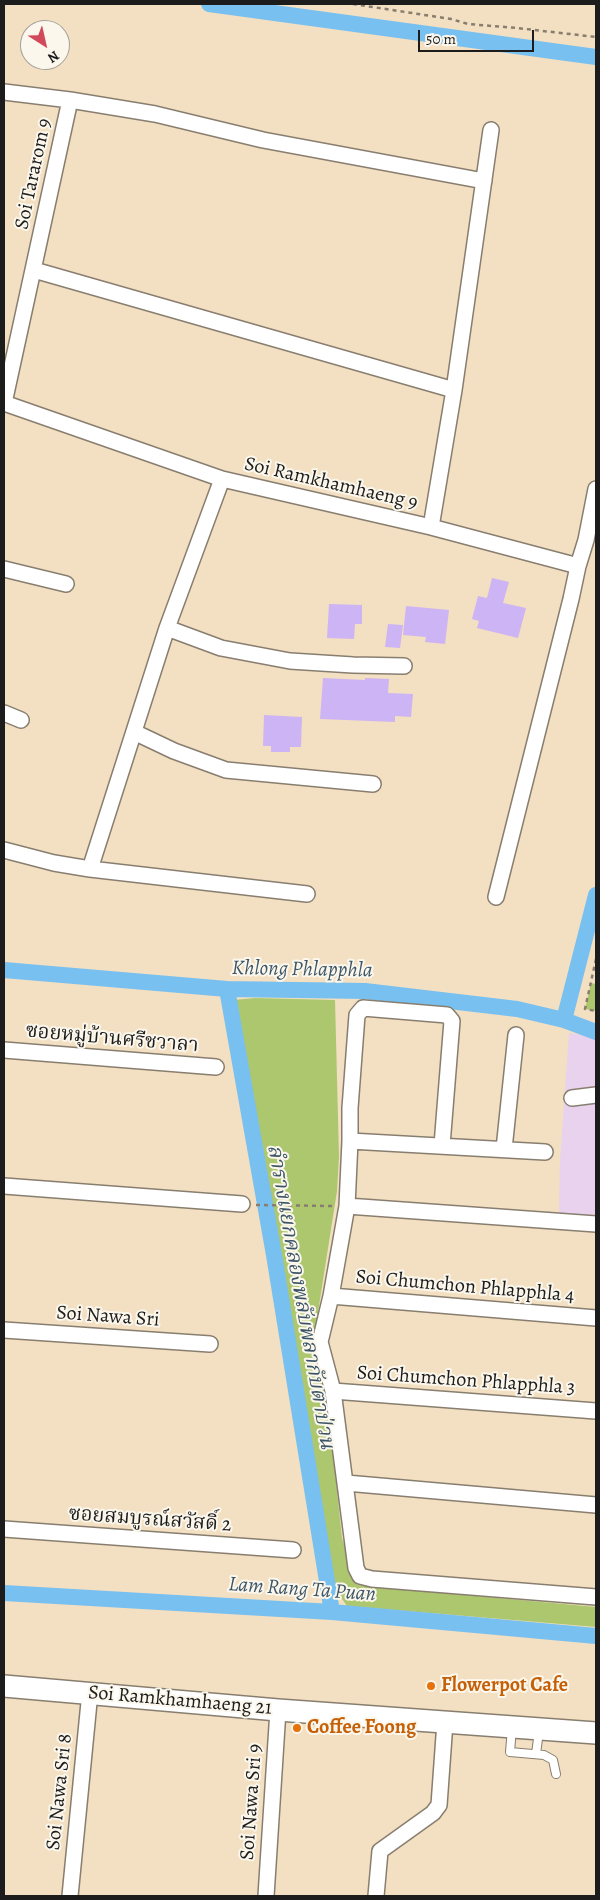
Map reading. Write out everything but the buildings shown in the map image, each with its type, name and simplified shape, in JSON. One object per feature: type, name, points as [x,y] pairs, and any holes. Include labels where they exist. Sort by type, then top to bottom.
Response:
[{"type":"street","points":[[4,92],[70,100],[155,114],[264,140],[484,181]]},
{"type":"street","name":"Soi Tararom 9","points":[[4,403],[70,100]]},
{"type":"street","points":[[431,528],[454,390],[491,130]]},
{"type":"street","points":[[34,270],[454,390]]},
{"type":"street","name":"Soi Ramkhamhaeng 9","points":[[4,403],[222,479],[431,528],[578,566]]},
{"type":"street","points":[[90,869],[167,628],[222,479]]},
{"type":"street","points":[[496,897],[586,540],[596,489]]},
{"type":"street","points":[[4,569],[66,584]]},
{"type":"street","points":[[167,628],[220,648],[290,661],[404,666]]},
{"type":"street","points":[[4,713],[20,720]]},
{"type":"street","points":[[134,732],[174,751],[226,770],[373,784]]},
{"type":"street","points":[[4,850],[54,863],[90,869],[307,894]]},
{"type":"street","points":[[442,1146],[452,1021],[447,1015],[363,1008],[357,1014],[350,1108],[346,1206],[331,1296],[320,1342],[333,1391],[356,1568],[360,1576],[372,1579],[596,1597]]},
{"type":"street","points":[[504,1149],[516,1035]]},
{"type":"street","name":"ซอยหมู่บ้านศรีชวาลา","points":[[4,1050],[216,1068]]},
{"type":"street","points":[[572,1098],[596,1095]]},
{"type":"street","points":[[350,1140],[545,1152]]},
{"type":"street","points":[[4,1186],[242,1204]]},
{"type":"street","points":[[346,1206],[596,1224]]},
{"type":"street","name":"Soi Chumchon Phlapphla 4","points":[[331,1296],[596,1318]]},
{"type":"street","name":"Soi Nawa Sri","points":[[4,1330],[210,1344]]},
{"type":"street","name":"Soi Chumchon Phlapphla 3","points":[[333,1391],[596,1411]]},
{"type":"street","points":[[346,1483],[596,1505]]},
{"type":"street","name":"ซอยสมบูรณ์สวัสดิ์ 2","points":[[4,1529],[293,1550]]},
{"type":"street","name":"Soi Ramkhamhaeng 21","points":[[4,1686],[90,1692],[278,1710],[596,1733]]},
{"type":"street","name":"Soi Nawa Sri 8","points":[[70,1896],[90,1692]]},
{"type":"street","name":"Soi Nawa Sri 9","points":[[266,1896],[278,1710]]},
{"type":"street","points":[[376,1896],[380,1851],[433,1814],[439,1805],[445,1722]]},
{"type":"lane","points":[[512,1727],[510,1752],[544,1754],[553,1760],[556,1774]]},
{"type":"lane","points":[[536,1754],[540,1729]]},
{"type":"path","points":[[353,4],[451,19],[468,24],[596,37]]},
{"type":"path","points":[[596,959],[585,1009],[596,1011]]},
{"type":"path","points":[[242,1204],[346,1206]]},
{"type":"shaded area","points":[[569,1033],[596,1037],[596,1218],[559,1216],[560,1160]]},
{"type":"green space","points":[[591,983],[596,984],[596,1011],[585,1009]]},
{"type":"green space","points":[[255,998],[335,1000],[339,1157],[337,1191],[318,1312],[342,1538],[357,1585],[596,1607],[596,1627],[347,1606],[335,1589],[303,1392],[233,1000]]},
{"type":"waterway","points":[[209,4],[596,57]]},
{"type":"waterway","points":[[564,1020],[596,895]]},
{"type":"waterway","name":"Khlong Phlapphla","points":[[4,970],[227,989],[365,991],[517,1009],[564,1020],[596,1032]]},
{"type":"waterway","name":"ลำรางแยกคลองพลับพลากับตาป่วน","points":[[227,989],[274,1255],[332,1612]]},
{"type":"waterway","name":"Lam Rang Ta Puan","points":[[4,1593],[332,1612],[596,1636]]},
{"type":"place","name":"Flowerpot Cafe","points":[[431,1686]]},
{"type":"place","name":"Coffee Foong","points":[[297,1728]]}]
